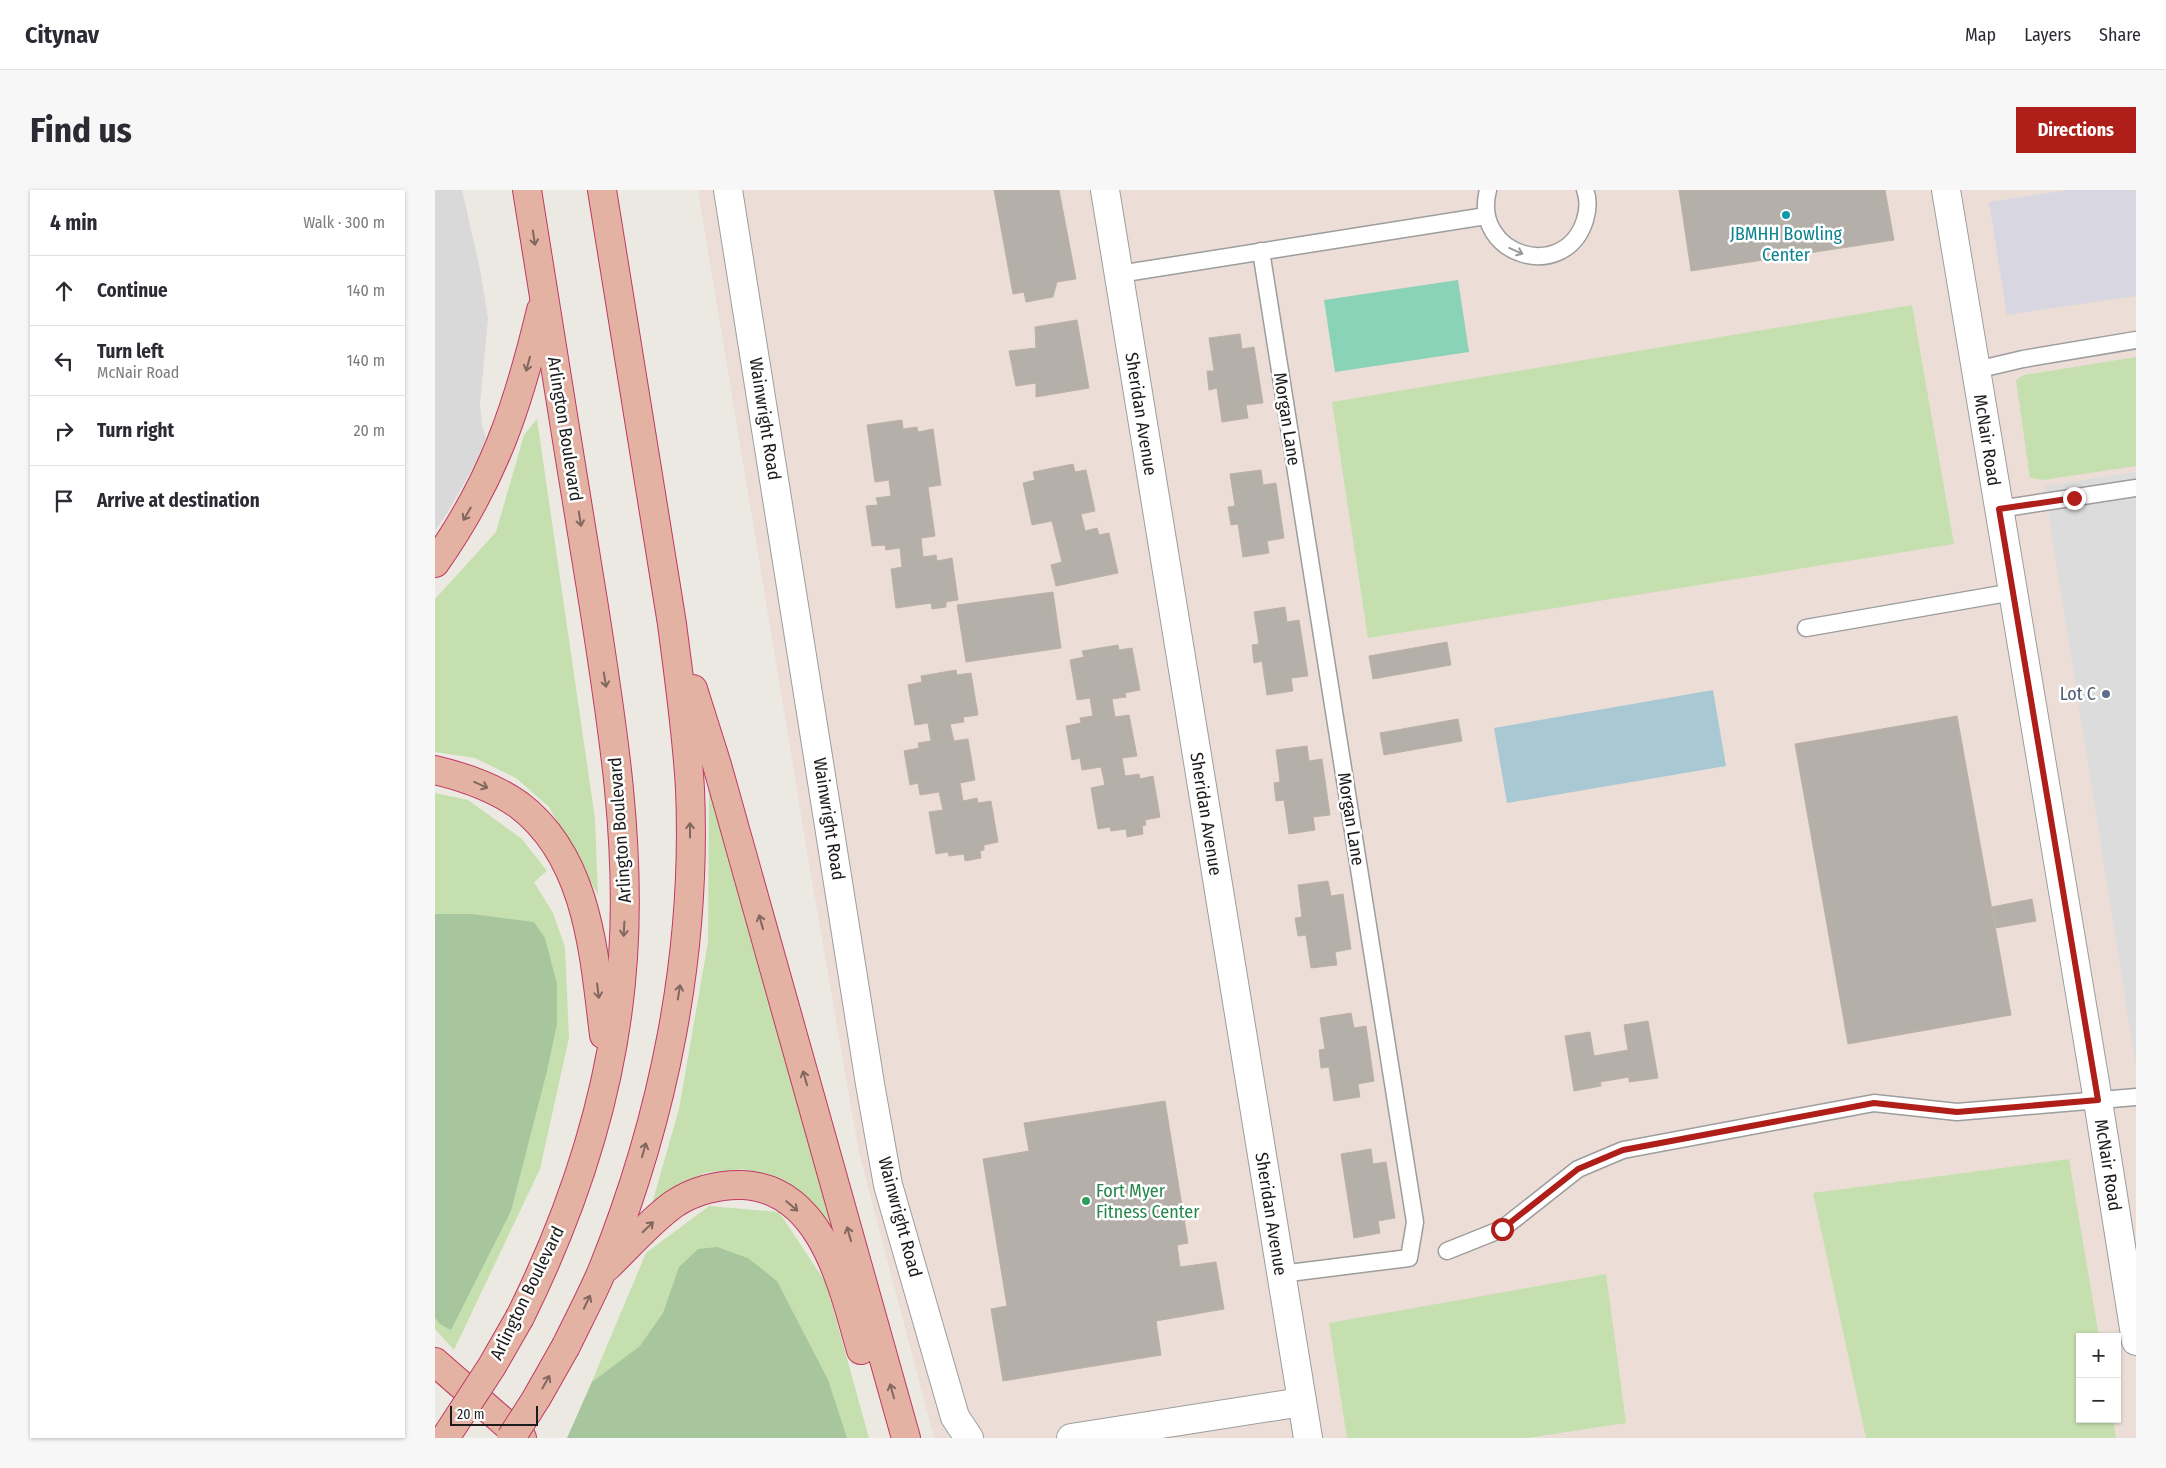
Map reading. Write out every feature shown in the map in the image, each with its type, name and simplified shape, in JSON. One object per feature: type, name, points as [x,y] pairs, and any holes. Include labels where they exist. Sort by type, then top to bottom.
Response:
[{"type":"highway","name":"Arlington Boulevard","points":[[445,1438],[492,1366],[520,1317],[560,1229],[595,1125],[608,1069],[618,1006],[625,908],[621,805],[600,646],[527,190]]},
{"type":"highway","points":[[511,1438],[566,1346],[601,1273],[639,1170],[654,1118],[666,1064],[684,960],[689,898],[690,789],[672,624],[602,190]]},
{"type":"highway","points":[[435,563],[456,533],[494,462],[519,396],[544,299]]},
{"type":"highway","points":[[672,624],[717,765],[905,1438]]},
{"type":"highway","points":[[435,770],[481,784],[519,806],[549,838],[562,856],[572,876],[590,931],[608,1069]]},
{"type":"highway","points":[[601,1273],[674,1204],[694,1194],[714,1187],[734,1184],[754,1185],[776,1193],[794,1206],[808,1220],[822,1238],[832,1257],[886,1438]]},
{"type":"highway","points":[[435,1362],[521,1438]]},
{"type":"street","name":"Wainwright Road","points":[[728,190],[870,1084],[888,1185],[955,1417],[969,1438]]},
{"type":"street","name":"Sheridan Avenue","points":[[1105,190],[1308,1438]]},
{"type":"street","name":"McNair Road","points":[[1946,190],[2098,1100],[2128,1243],[2136,1341]]},
{"type":"street","points":[[1071,1438],[1302,1402]]},
{"type":"lane","points":[[1488,190],[1485,200],[1486,216],[1491,230],[1513,252],[1528,256],[1544,256],[1560,252],[1573,242],[1583,228],[1587,212],[1585,190]]},
{"type":"lane","points":[[1119,274],[1486,216]]},
{"type":"lane","name":"Morgan Lane","points":[[1261,252],[1415,1222],[1409,1258],[1281,1274]]},
{"type":"lane","points":[[1976,370],[2023,359],[2136,340]]},
{"type":"lane","points":[[1999,509],[2136,488]]},
{"type":"lane","points":[[1806,628],[2013,592]]},
{"type":"lane","points":[[1447,1251],[1502,1229],[1578,1169],[1623,1150],[1874,1103],[1957,1112],[2136,1097]]},
{"type":"shaded area","points":[[435,190],[462,190],[480,269],[488,318],[480,404],[482,426],[486,437],[477,460],[448,512],[435,531]]},
{"type":"shaded area","points":[[698,190],[2136,190],[2136,1438],[934,1438],[859,1153],[812,881]]},
{"type":"shaded area","points":[[2067,190],[2136,190],[2136,296],[2007,315],[1989,202]]},
{"type":"shaded area","name":"Lot C","points":[[2136,472],[2136,1067],[2044,486]]},
{"type":"green space","points":[[1458,280],[1469,352],[1335,372],[1324,300]]},
{"type":"green space","points":[[1912,305],[1954,544],[1368,638],[1332,402]]},
{"type":"green space","points":[[2136,357],[2136,466],[2043,480],[2030,478],[2016,380],[2024,375]]},
{"type":"green space","points":[[537,419],[595,819],[598,895],[549,807],[516,778],[475,758],[435,752],[435,599],[496,532],[524,435]]},
{"type":"green space","points":[[709,779],[839,1249],[818,1209],[780,1179],[743,1169],[704,1173],[651,1207],[679,1109],[708,942]]},
{"type":"green space","points":[[435,793],[468,800],[522,839],[547,871],[534,882],[553,913],[565,947],[569,1038],[540,1169],[454,1350],[435,1329]]},
{"type":"green space","points":[[435,914],[472,914],[534,922],[545,938],[557,984],[557,1024],[547,1071],[511,1211],[451,1330],[440,1324],[435,1318]]},
{"type":"green space","points":[[2069,1159],[2098,1333],[2076,1333],[2076,1423],[2114,1423],[2116,1438],[1866,1438],[1813,1193]]},
{"type":"green space","points":[[709,1206],[779,1212],[826,1283],[869,1438],[568,1438],[646,1253]]},
{"type":"green space","points":[[717,1247],[748,1258],[777,1281],[828,1380],[847,1438],[567,1438],[592,1382],[640,1346],[663,1313],[679,1267],[698,1249]]},
{"type":"green space","points":[[1606,1274],[1626,1423],[1527,1438],[1347,1438],[1329,1323]]},
{"type":"water","points":[[1713,690],[1726,766],[1507,803],[1494,728]]},
{"type":"building","points":[[994,190],[1059,190],[1076,279],[1057,282],[1053,297],[1026,302],[1024,292],[1013,294]]},
{"type":"building","name":"JBMHH Bowling Center","points":[[1679,190],[1885,190],[1894,240],[1691,271]]},
{"type":"building","points":[[1077,320],[1089,388],[1036,397],[1036,383],[1016,386],[1009,351],[1036,348],[1035,327]]},
{"type":"building","points":[[1240,334],[1242,349],[1254,347],[1263,403],[1246,405],[1248,418],[1222,422],[1217,388],[1209,390],[1207,371],[1214,371],[1209,338]]},
{"type":"building","points":[[902,420],[903,429],[917,427],[918,432],[933,429],[941,485],[928,487],[935,536],[921,538],[923,557],[936,555],[937,561],[952,558],[958,600],[946,602],[946,607],[932,609],[931,603],[896,608],[891,569],[902,567],[900,548],[886,550],[885,545],[872,546],[866,506],[878,505],[876,498],[891,496],[889,480],[875,482],[867,425]]},
{"type":"building","points":[[1073,464],[1075,472],[1086,470],[1095,511],[1081,514],[1085,531],[1097,528],[1099,535],[1109,533],[1118,573],[1056,586],[1051,565],[1062,562],[1052,521],[1032,525],[1023,483],[1035,480],[1033,472]]},
{"type":"building","points":[[1261,470],[1263,485],[1276,483],[1284,538],[1267,541],[1269,553],[1243,557],[1238,524],[1231,525],[1228,507],[1235,506],[1230,474]]},
{"type":"building","points":[[1053,592],[1061,648],[966,662],[957,605]]},
{"type":"building","points":[[1285,607],[1287,622],[1299,620],[1308,676],[1291,678],[1293,691],[1267,695],[1262,661],[1254,663],[1252,645],[1259,644],[1254,612]]},
{"type":"building","points":[[1447,642],[1451,665],[1373,679],[1369,656]]},
{"type":"building","points":[[1118,645],[1119,650],[1132,648],[1140,690],[1125,693],[1126,697],[1112,699],[1115,717],[1129,715],[1137,756],[1122,758],[1125,776],[1139,774],[1140,779],[1153,776],[1160,817],[1145,820],[1146,825],[1142,826],[1143,834],[1127,837],[1126,829],[1111,831],[1110,827],[1098,829],[1091,788],[1105,785],[1101,767],[1082,770],[1080,758],[1072,760],[1066,726],[1081,723],[1080,718],[1093,716],[1090,698],[1077,700],[1070,660],[1084,657],[1082,651]]},
{"type":"building","points":[[956,670],[957,675],[971,673],[978,715],[963,717],[964,722],[950,724],[954,741],[968,739],[975,780],[960,783],[963,801],[977,798],[978,803],[991,801],[998,842],[984,845],[984,850],[980,851],[981,858],[965,861],[964,854],[949,856],[948,852],[936,854],[929,812],[943,810],[939,792],[920,795],[918,783],[910,785],[904,751],[919,748],[918,743],[931,741],[928,723],[915,725],[908,685],[922,682],[921,676]]},
{"type":"building","points":[[1957,716],[2011,1015],[1848,1044],[1795,744]]},
{"type":"building","points":[[1458,719],[1462,741],[1384,755],[1380,733]]},
{"type":"building","points":[[1307,746],[1309,761],[1322,759],[1330,815],[1313,817],[1315,830],[1289,834],[1284,800],[1276,801],[1274,783],[1280,782],[1276,750]]},
{"type":"building","points":[[1328,881],[1331,896],[1343,894],[1351,949],[1335,952],[1337,965],[1311,968],[1306,935],[1298,936],[1295,918],[1302,917],[1298,885]]},
{"type":"building","points":[[2032,899],[2036,921],[1996,928],[1992,907]]},
{"type":"building","points":[[1351,1013],[1354,1028],[1366,1026],[1374,1081],[1358,1084],[1360,1097],[1334,1101],[1329,1067],[1321,1068],[1319,1050],[1325,1049],[1320,1018]]},
{"type":"building","points":[[1648,1021],[1658,1078],[1629,1082],[1629,1077],[1600,1082],[1601,1086],[1574,1091],[1565,1036],[1590,1032],[1594,1056],[1628,1050],[1624,1025]]},
{"type":"building","name":"Fort Myer Fitness Center","points":[[1165,1101],[1188,1243],[1177,1245],[1180,1267],[1216,1262],[1224,1309],[1156,1321],[1161,1355],[1003,1381],[991,1309],[1007,1306],[983,1159],[1029,1151],[1024,1123]]},
{"type":"building","points":[[1371,1149],[1373,1164],[1386,1162],[1395,1218],[1378,1221],[1380,1233],[1354,1238],[1341,1154]]},
{"type":"place","name":"JBMHH Bowling Center","points":[[1786,215]]},
{"type":"place","name":"Lot C","points":[[2106,694]]},
{"type":"place","name":"Fort Myer Fitness Center","points":[[1086,1201]]},
{"type":"route","points":[[1502,1229],[1578,1169],[1623,1150],[1874,1103],[1957,1112],[2098,1100],[1999,509],[2074,498]]}]
